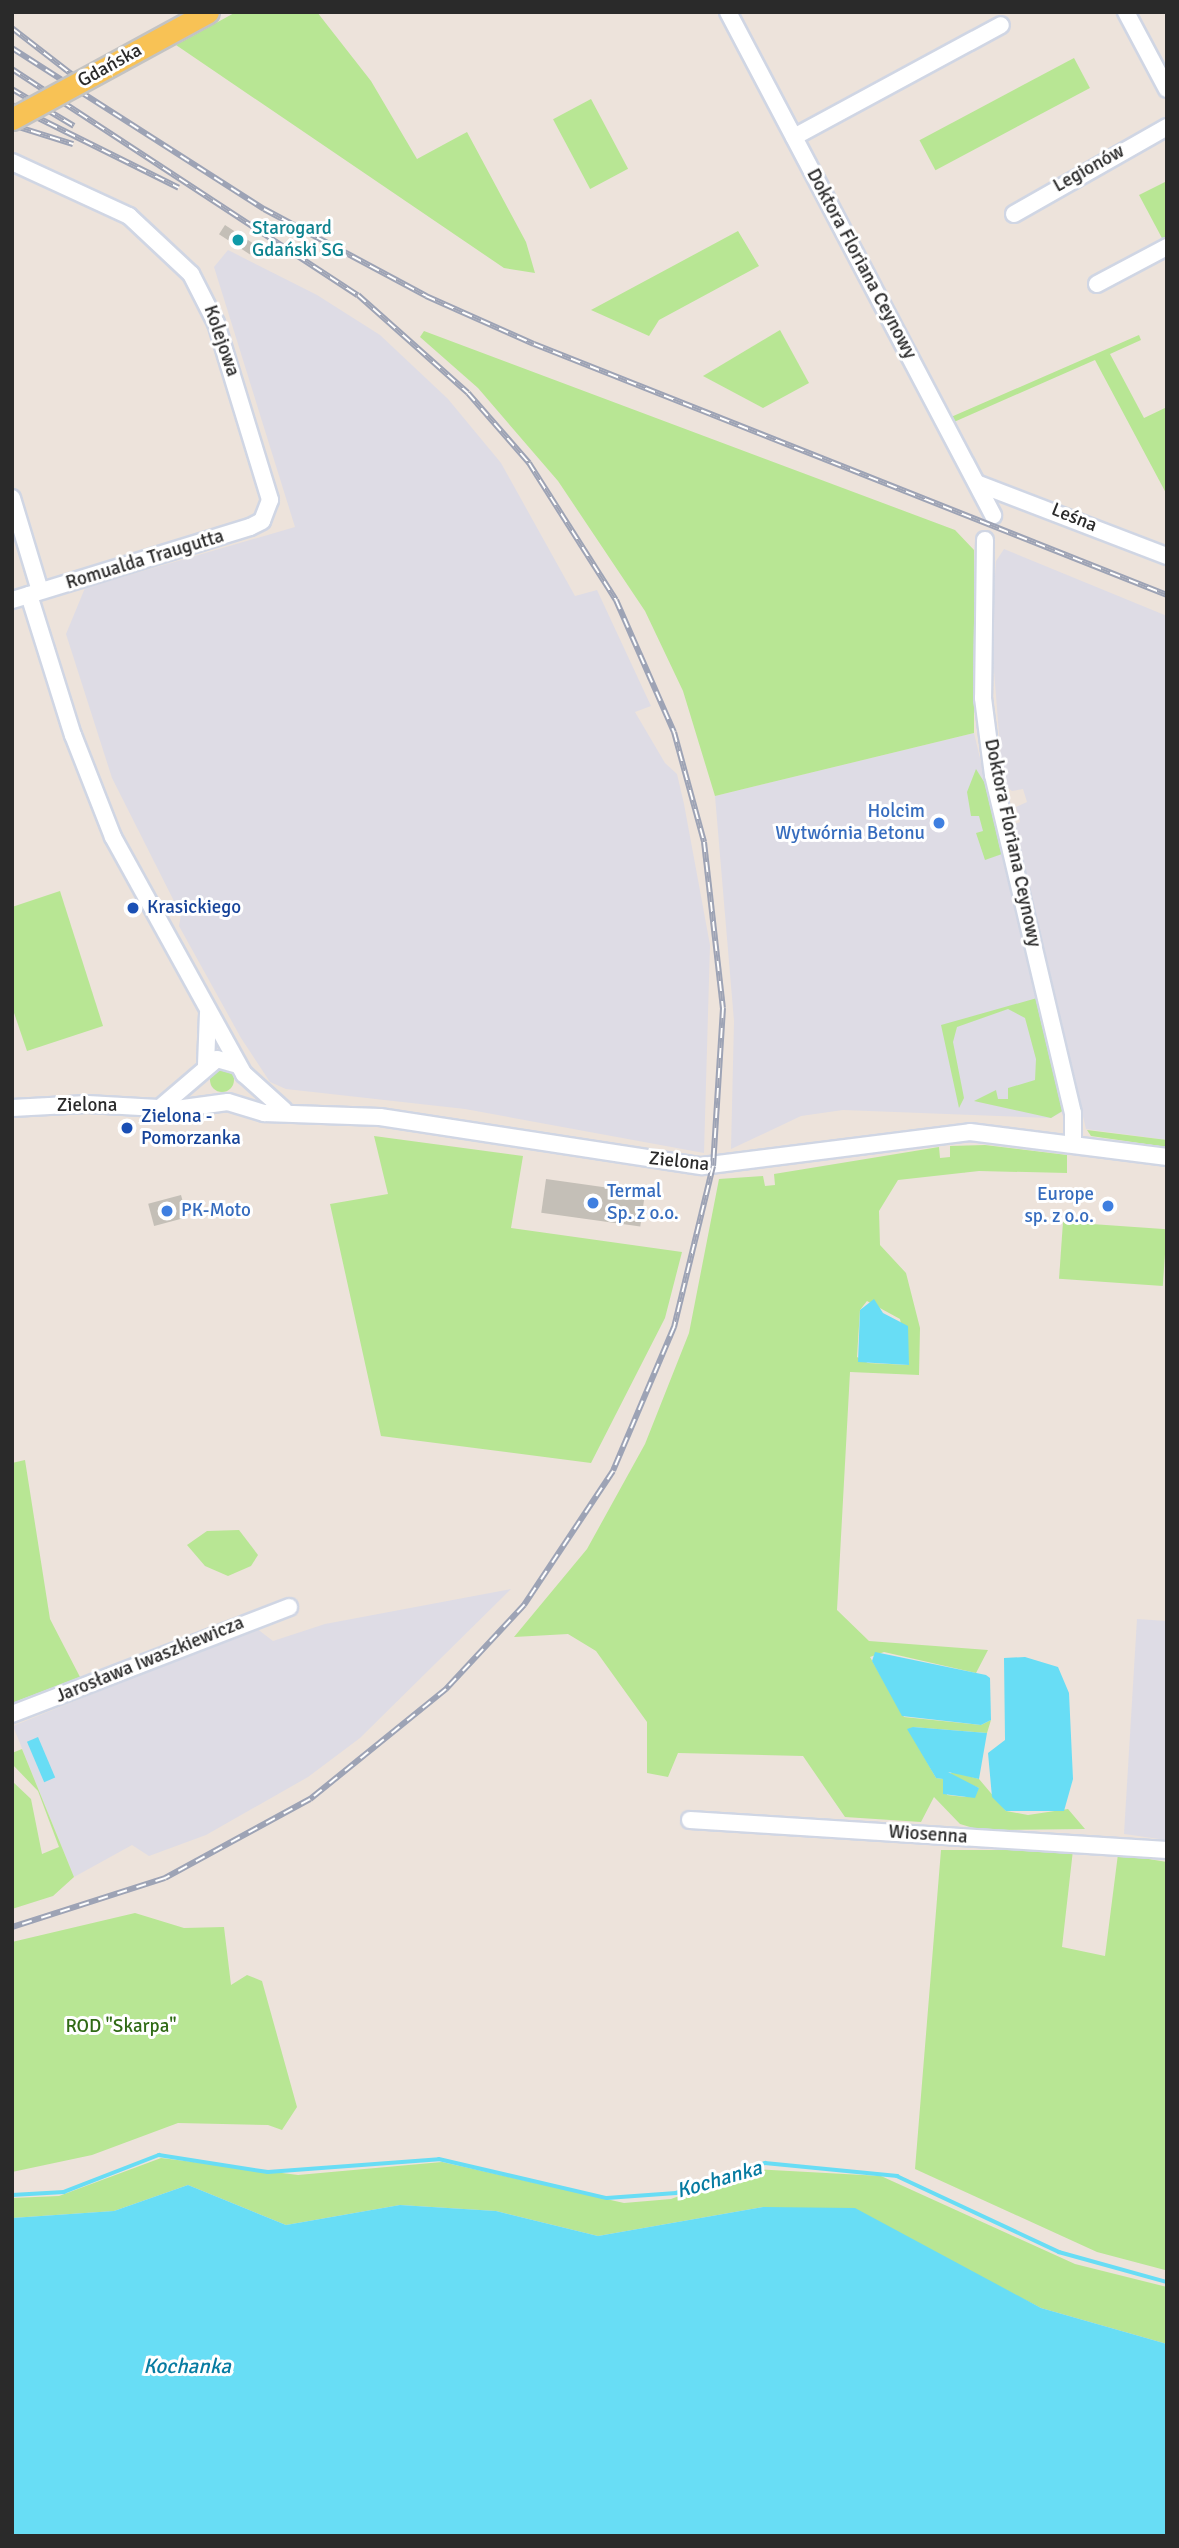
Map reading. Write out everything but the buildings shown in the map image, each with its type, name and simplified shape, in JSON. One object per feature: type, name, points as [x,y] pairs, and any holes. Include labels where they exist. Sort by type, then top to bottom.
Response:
[{"type":"main road","name":"Gdańska","points":[[12,119],[208,12]]},
{"type":"street","name":"Doktora Floriana Ceynowy","points":[[728,12],[993,515]]},
{"type":"street","points":[[1126,12],[1167,89]]},
{"type":"street","points":[[794,137],[1001,25]]},
{"type":"street","name":"Legionów","points":[[1014,214],[1167,127]]},
{"type":"street","name":"Kolejowa","points":[[12,162],[130,216],[174,253],[203,293],[270,500],[262,521],[250,527]]},
{"type":"street","points":[[1097,284],[1167,247]]},
{"type":"street","name":"Leśna","points":[[979,484],[1167,556]]},
{"type":"street","name":"Romualda Traugutta","points":[[12,498],[35,593]]},
{"type":"street","name":"Romualda Traugutta","points":[[12,600],[250,527]]},
{"type":"street","name":"Doktora Floriana Ceynowy","points":[[985,540],[983,698],[993,775],[1073,1113],[1073,1142]]},
{"type":"street","points":[[35,593],[91,787],[208,1013],[241,1070],[284,1110]]},
{"type":"street","points":[[208,1013],[200,1085],[223,1102],[238,1096],[241,1070]]},
{"type":"street","points":[[162,1106],[217,1059],[241,1070]]},
{"type":"street","name":"Zielona","points":[[12,1108],[162,1106],[223,1102],[264,1113],[284,1110],[413,1121],[702,1166],[759,1162],[922,1134],[1005,1133],[1167,1157]]},
{"type":"street","name":"Jarosława Iwaszkiewicza","points":[[12,1714],[289,1607]]},
{"type":"street","name":"Wiosenna","points":[[690,1820],[1167,1850]]},
{"type":"shaded area","points":[[228,250],[317,295],[380,335],[448,399],[501,463],[575,596],[597,590],[651,706],[635,712],[665,763],[677,774],[684,804],[710,945],[704,1153],[465,1109],[286,1089],[270,1082],[241,1038],[179,926],[181,915],[112,778],[66,634],[85,588],[295,527],[214,267]]},
{"type":"shaded area","points":[[1004,549],[1167,616],[1167,1140],[1086,1129],[1015,824],[1020,822],[1016,807],[1027,802],[1023,789],[1012,791],[1003,784],[991,633],[996,561]]},
{"type":"shaded area","points":[[974,733],[1064,1111],[1051,1118],[843,1110],[801,1116],[731,1149],[734,1021],[715,796]]},
{"type":"shaded area","points":[[511,1589],[360,1738],[308,1777],[206,1835],[149,1856],[132,1845],[74,1877],[13,1726],[256,1628],[273,1641],[325,1624]]},
{"type":"shaded area","points":[[1137,1619],[1167,1621],[1167,1840],[1124,1834]]},
{"type":"green space","points":[[236,12],[317,12],[371,81],[417,159],[467,132],[526,242],[535,273],[504,268],[176,45]]},
{"type":"green space","points":[[1074,58],[1090,88],[935,170],[919,140]]},
{"type":"green space","points":[[591,99],[628,169],[590,189],[553,119]]},
{"type":"green space","points":[[1167,181],[1167,238],[1163,240],[1139,195]]},
{"type":"green space","points":[[738,231],[759,266],[659,320],[649,336],[591,310]]},
{"type":"green space","points":[[780,330],[809,383],[763,408],[703,376]]},
{"type":"green space","points":[[424,331],[955,530],[974,550],[974,733],[715,796],[683,691],[645,611],[558,481],[478,388],[420,337]]},
{"type":"green space","points":[[1139,335],[1141,340],[1110,354],[1144,418],[1167,407],[1167,495],[1095,360],[954,422],[951,417]]},
{"type":"green space","points":[[976,769],[986,785],[1002,854],[985,860],[976,833],[983,831],[979,816],[971,816],[967,792]]},
{"type":"green space","points":[[60,891],[103,1026],[27,1051],[12,1007],[12,907]]},
{"type":"green space","points":[[1037,998],[1064,1110],[1051,1118],[974,1101],[996,1090],[998,1099],[1008,1099],[1008,1088],[1035,1080],[1036,1059],[1025,1018],[1008,1009],[957,1027],[953,1042],[964,1098],[959,1108],[941,1025]]},
{"type":"green space","points":[[222,1068],[233,1075],[234,1080],[227,1091],[222,1092],[211,1085],[210,1080],[217,1069]]},
{"type":"green space","points":[[1087,1130],[1167,1140],[1167,1147],[1091,1136]]},
{"type":"green space","points":[[374,1136],[523,1156],[511,1228],[682,1252],[665,1318],[591,1463],[381,1436],[330,1204],[388,1194]]},
{"type":"green space","points":[[985,1145],[1067,1155],[1067,1173],[979,1171],[898,1180],[879,1211],[880,1245],[906,1273],[920,1328],[919,1375],[850,1372],[837,1610],[869,1641],[988,1650],[976,1673],[884,1652],[870,1657],[904,1717],[981,1725],[991,1720],[987,1733],[913,1727],[911,1734],[936,1778],[944,1779],[947,1795],[965,1797],[979,1788],[948,1775],[953,1772],[979,1779],[1006,1811],[1028,1815],[1068,1809],[1085,1829],[980,1830],[960,1824],[934,1797],[921,1822],[845,1817],[803,1756],[678,1753],[668,1777],[647,1773],[647,1722],[596,1651],[568,1634],[514,1637],[587,1549],[645,1444],[689,1333],[719,1179],[763,1176],[765,1186],[775,1185],[774,1174],[939,1147],[940,1158],[950,1157],[950,1146]],"holes":[[[867,1301],[900,1319],[909,1365],[868,1363],[857,1357],[860,1310]]]},
{"type":"green space","points":[[1063,1222],[1167,1229],[1163,1286],[1059,1279]]},
{"type":"green space","points":[[25,1460],[50,1619],[80,1677],[12,1703],[12,1463]]},
{"type":"green space","points":[[239,1530],[258,1555],[251,1566],[228,1576],[205,1566],[187,1545],[207,1531]]},
{"type":"green space","points":[[22,1749],[74,1877],[53,1896],[12,1909],[12,1781],[31,1799],[42,1854],[59,1847],[38,1791],[12,1764],[12,1753]]},
{"type":"green space","points":[[941,1850],[1073,1850],[1062,1947],[1105,1956],[1118,1854],[1167,1862],[1165,2270],[1097,2252],[915,2169]]},
{"type":"green space","name":"ROD \"Skarpa\"","points":[[135,1913],[184,1928],[224,1927],[231,1985],[247,1975],[262,1981],[297,2107],[282,2130],[268,2125],[178,2123],[92,2155],[12,2172],[12,1942]]},
{"type":"green space","points":[[161,2158],[298,2175],[442,2162],[624,2203],[671,2199],[754,2169],[881,2176],[1075,2264],[1167,2287],[1167,2344],[1041,2308],[957,2265],[763,2207],[598,2236],[496,2211],[400,2205],[286,2225],[188,2185],[114,2211],[12,2218],[12,2198],[59,2196]]},
{"type":"water","points":[[874,1299],[883,1313],[908,1326],[909,1365],[858,1362],[860,1310]]},
{"type":"water","points":[[875,1652],[986,1675],[990,1678],[991,1720],[981,1725],[902,1716],[872,1661]]},
{"type":"water","points":[[1025,1657],[1058,1667],[1069,1693],[1073,1779],[1064,1811],[1006,1811],[992,1797],[988,1753],[1005,1740],[1004,1658]]},
{"type":"water","points":[[913,1727],[987,1733],[979,1779],[948,1772],[979,1788],[975,1798],[943,1794],[943,1779],[936,1778],[907,1729]]},
{"type":"water","points":[[38,1737],[55,1778],[44,1782],[27,1742]]},
{"type":"water","name":"Kochanka","points":[[188,2185],[286,2225],[400,2205],[496,2211],[598,2236],[763,2207],[855,2208],[1041,2308],[1167,2344],[1167,2536],[12,2536],[12,2218],[114,2211]]},
{"type":"waterway","name":"Kochanka","points":[[12,2195],[64,2192],[159,2155],[268,2172],[439,2159],[607,2198],[676,2193],[765,2163],[897,2176],[1059,2252],[1167,2282]]},
{"type":"railway","points":[[12,28],[83,83]]},
{"type":"railway","points":[[12,48],[264,209],[426,296],[534,344],[1167,595]]},
{"type":"railway","points":[[12,69],[358,295],[468,393],[529,463],[616,600],[674,732],[704,842],[723,1008],[713,1166],[674,1327],[613,1471],[524,1605],[446,1689],[310,1799],[165,1878],[12,1927]]},
{"type":"railway","points":[[12,89],[74,126]]},
{"type":"railway","points":[[12,105],[179,188]]},
{"type":"railway","points":[[12,125],[73,144]]},
{"type":"place","name":"Starogard Gdański SG","points":[[238,240]]},
{"type":"place","name":"Holcim Wytwórnia Betonu","points":[[939,823]]},
{"type":"place","name":"Krasickiego","points":[[133,908]]},
{"type":"place","name":"Zielona - Pomorzanka","points":[[127,1128]]},
{"type":"place","name":"Termal Sp. z o.o.","points":[[593,1203]]},
{"type":"place","name":"Europe sp. z o.o.","points":[[1108,1206]]},
{"type":"place","name":"PK-Moto","points":[[167,1211]]}]
